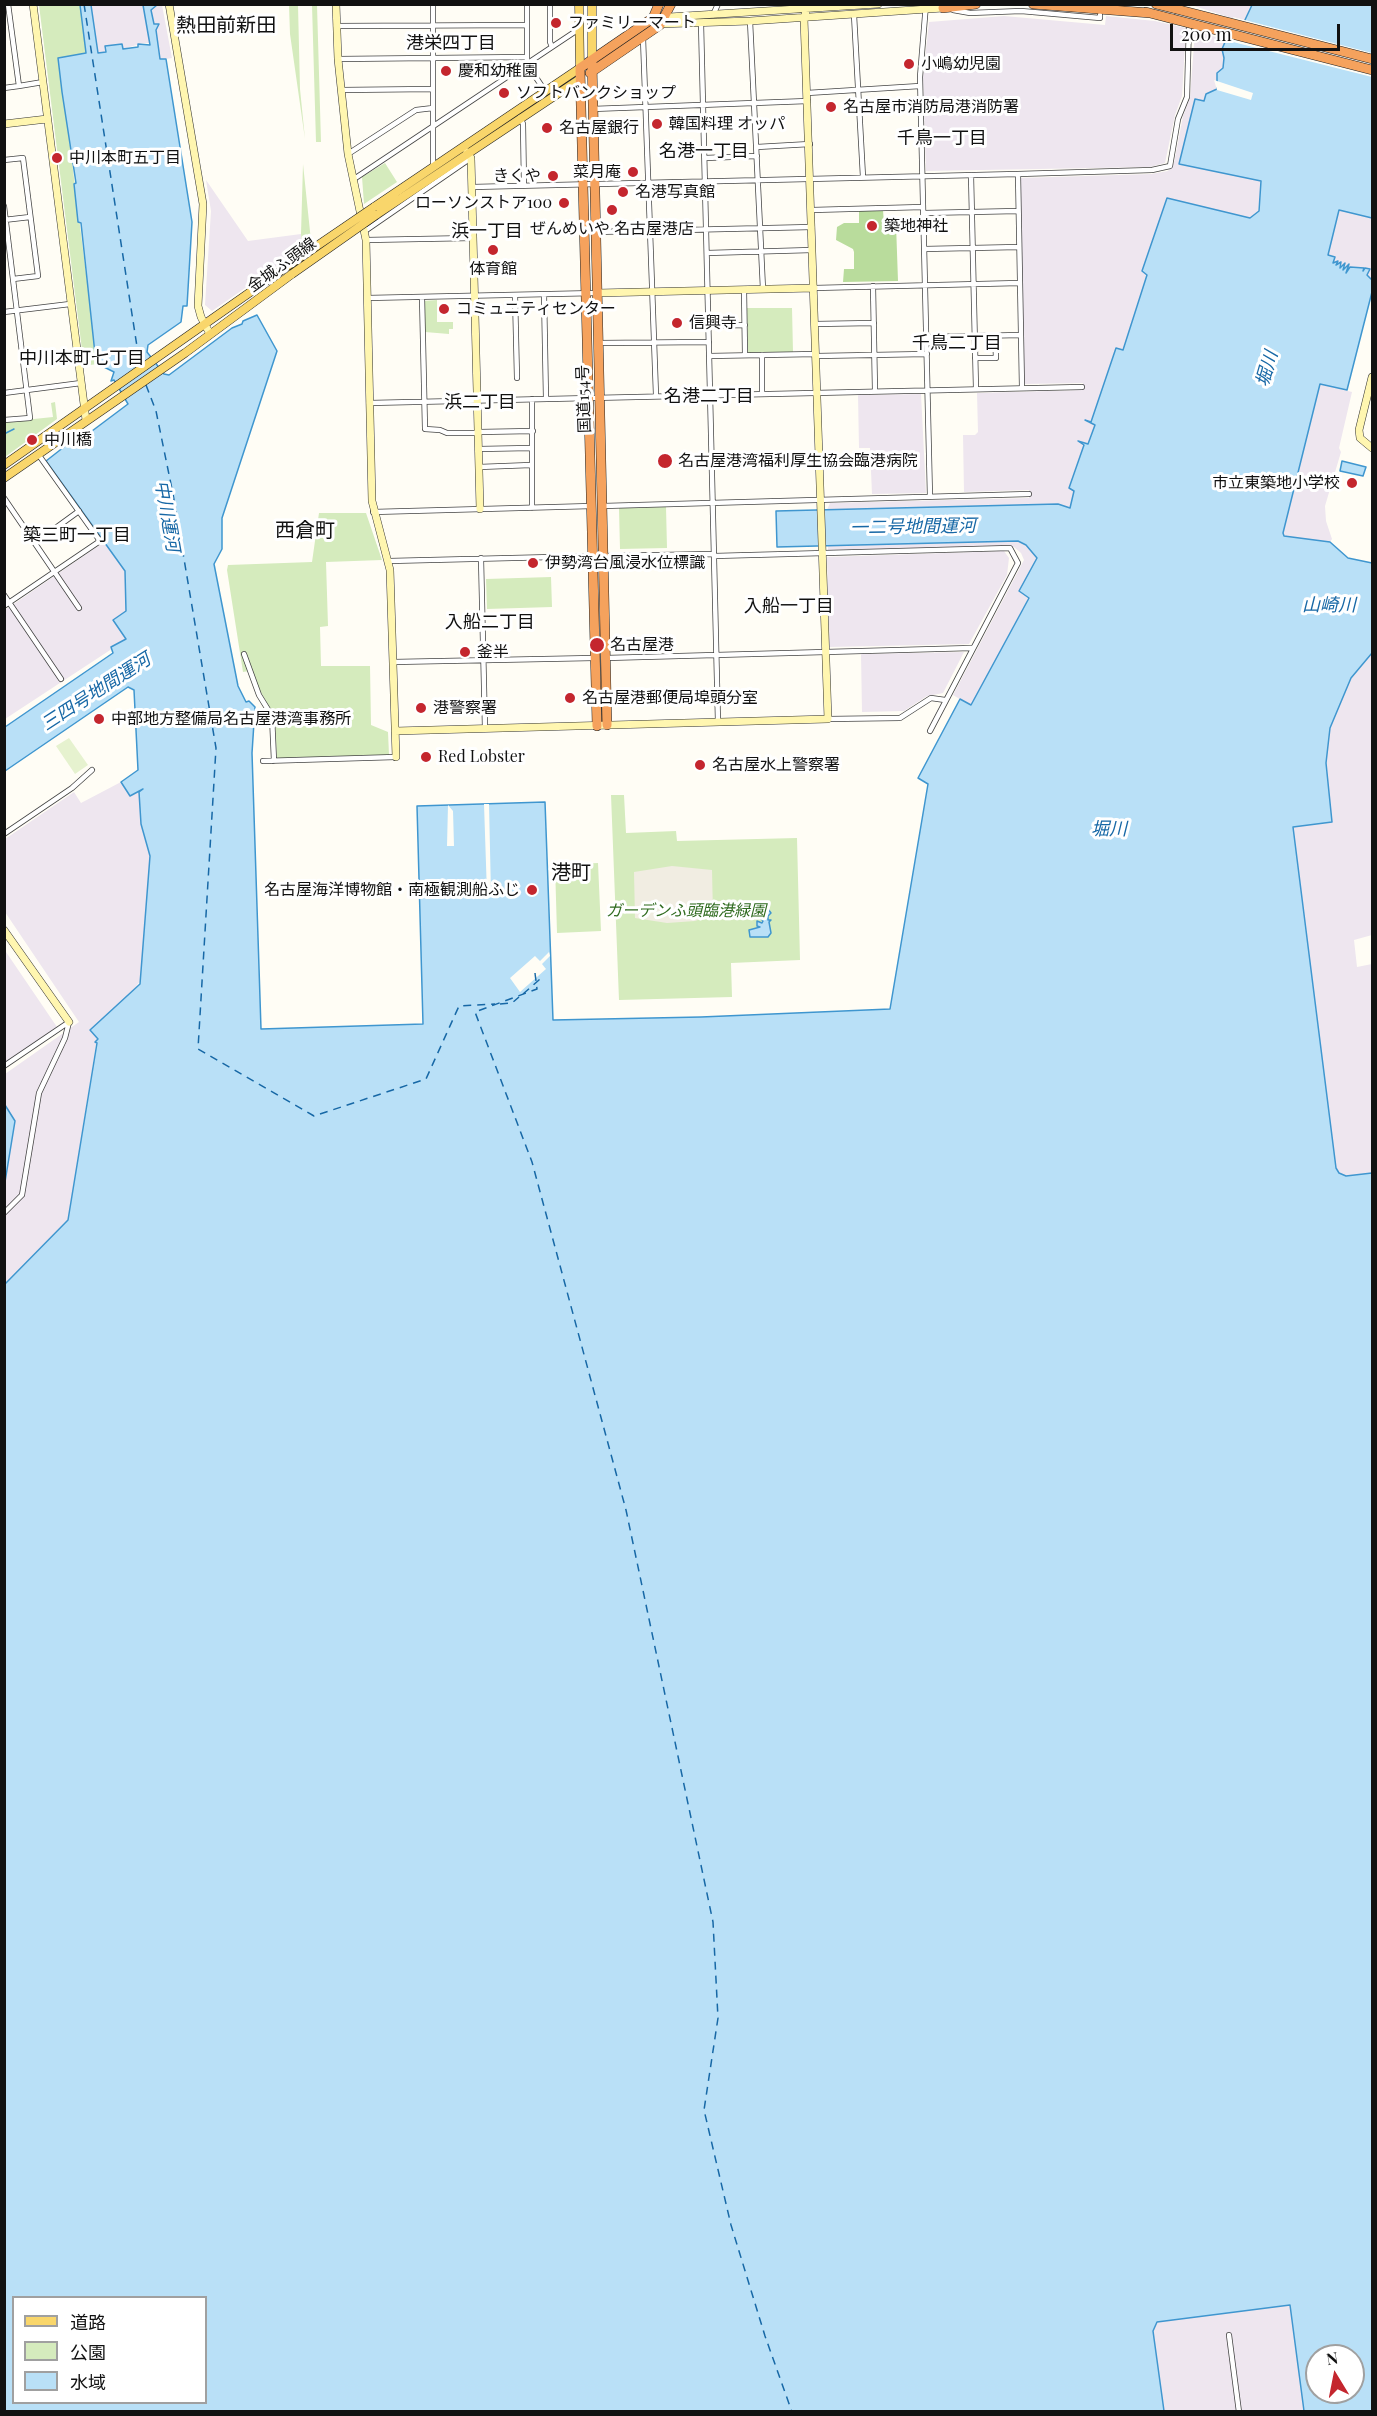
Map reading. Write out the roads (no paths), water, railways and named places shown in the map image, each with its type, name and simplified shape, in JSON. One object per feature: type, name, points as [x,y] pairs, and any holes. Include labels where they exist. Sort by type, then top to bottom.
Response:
[{"type":"highway","points":[[580,79],[643,36],[656,21],[659,4]]},
{"type":"highway","points":[[580,68],[666,15],[671,4]]},
{"type":"highway","points":[[943,8],[976,4]]},
{"type":"highway","points":[[1033,4],[1150,13],[1178,11],[1372,59]]},
{"type":"highway","points":[[1110,4],[1150,13]]},
{"type":"highway","points":[[1156,4],[1372,70]]},
{"type":"highway","name":"国道154号","points":[[592,60],[598,343],[591,506],[595,658],[602,726]]},
{"type":"highway","name":"国道154号","points":[[580,68],[586,293],[602,506],[606,658],[602,726]]},
{"type":"main road","points":[[579,4],[580,68]]},
{"type":"main road","points":[[592,4],[592,60]]},
{"type":"main road","name":"金城ふ頭線","points":[[4,478],[185,353],[433,166],[580,68]]},
{"type":"main road","name":"金城ふ頭線","points":[[4,465],[286,267],[469,155],[520,117],[580,79]]},
{"type":"street","points":[[8,4],[19,86]]},
{"type":"street","points":[[33,4],[81,383],[82,411],[86,420]]},
{"type":"street","points":[[169,4],[203,204],[198,306],[210,334]]},
{"type":"street","points":[[263,762],[396,757],[389,561],[373,512],[366,240],[348,154],[338,58],[336,4]]},
{"type":"street","points":[[433,4],[433,166]]},
{"type":"street","points":[[527,4],[527,64],[545,91]]},
{"type":"street","points":[[550,4],[552,47]]},
{"type":"street","points":[[713,15],[718,4]]},
{"type":"street","points":[[852,9],[878,4]]},
{"type":"street","points":[[692,6],[698,13]]},
{"type":"street","points":[[666,15],[698,13],[713,15],[770,8],[806,11],[926,7],[970,13],[1021,11],[1100,18],[1100,15]]},
{"type":"street","points":[[926,7],[920,87],[930,497]]},
{"type":"street","points":[[852,9],[863,177]]},
{"type":"street","points":[[656,21],[701,23],[750,21],[806,11]]},
{"type":"street","points":[[806,11],[828,720]]},
{"type":"street","points":[[472,186],[1018,174],[1152,170],[1170,166],[1178,119],[1187,97],[1190,29],[1178,11]]},
{"type":"street","points":[[750,21],[764,289]]},
{"type":"street","points":[[701,23],[718,722]]},
{"type":"street","points":[[336,26],[527,26]]},
{"type":"street","points":[[354,179],[579,29]]},
{"type":"street","points":[[643,36],[656,395]]},
{"type":"street","points":[[338,58],[527,57]]},
{"type":"street","points":[[4,87],[43,82]]},
{"type":"street","points":[[592,109],[754,104],[858,90],[920,87]]},
{"type":"street","points":[[341,90],[433,89]]},
{"type":"street","points":[[348,154],[416,110],[433,108]]},
{"type":"street","points":[[520,117],[524,124],[524,185]]},
{"type":"street","points":[[4,124],[47,119]]},
{"type":"street","points":[[756,147],[810,144]]},
{"type":"street","points":[[469,155],[472,186],[480,509]]},
{"type":"street","points":[[365,231],[469,155]]},
{"type":"street","points":[[705,158],[757,156]]},
{"type":"street","points":[[4,160],[23,158],[38,276],[13,279]]},
{"type":"street","points":[[1018,174],[1022,388]]},
{"type":"street","points":[[971,175],[976,389]]},
{"type":"street","points":[[4,206],[30,418],[4,420]]},
{"type":"street","points":[[812,210],[923,207]]},
{"type":"street","points":[[924,213],[1018,211]]},
{"type":"street","points":[[5,220],[30,217]]},
{"type":"street","points":[[596,232],[813,227]]},
{"type":"street","points":[[366,240],[473,238]]},
{"type":"street","points":[[924,249],[1019,247]]},
{"type":"street","points":[[707,253],[813,250]]},
{"type":"street","points":[[367,298],[1020,283]]},
{"type":"street","points":[[873,286],[875,391]]},
{"type":"street","points":[[744,289],[745,355]]},
{"type":"street","points":[[544,294],[546,399]]},
{"type":"street","points":[[515,295],[517,378]]},
{"type":"street","points":[[422,297],[425,429],[440,429],[447,433],[533,431]]},
{"type":"street","points":[[4,312],[70,304]]},
{"type":"street","points":[[815,324],[874,322]]},
{"type":"street","points":[[709,326],[745,325]]},
{"type":"street","points":[[975,358],[996,357],[995,335]]},
{"type":"street","points":[[926,337],[1021,335]]},
{"type":"street","points":[[598,343],[709,342]]},
{"type":"street","points":[[710,356],[927,354]]},
{"type":"street","points":[[762,355],[762,393]]},
{"type":"street","points":[[1372,377],[1359,430],[1360,438],[1372,448]]},
{"type":"street","points":[[4,393],[81,383]]},
{"type":"street","points":[[369,403],[1082,387]]},
{"type":"street","points":[[532,399],[532,508]]},
{"type":"street","points":[[479,449],[531,448]]},
{"type":"street","points":[[7,604],[100,541],[38,454]]},
{"type":"street","points":[[479,467],[531,465]]},
{"type":"street","points":[[602,506],[820,503],[1029,495]]},
{"type":"street","points":[[4,498],[80,608]]},
{"type":"street","points":[[373,512],[591,506]]},
{"type":"street","points":[[35,543],[79,511]]},
{"type":"street","points":[[389,561],[592,555],[714,555],[822,550],[1010,548],[1018,563],[930,731]]},
{"type":"street","points":[[481,558],[485,729]]},
{"type":"street","points":[[4,595],[7,604],[62,679]]},
{"type":"street","points":[[606,658],[972,648]]},
{"type":"street","points":[[244,654],[259,695],[272,716],[274,761]]},
{"type":"street","points":[[393,662],[595,658]]},
{"type":"street","points":[[395,731],[900,718],[931,698],[945,700]]},
{"type":"street","points":[[4,834],[72,788],[92,770]]},
{"type":"street","points":[[4,930],[69,1022],[65,1038],[39,1093],[22,1195],[4,1213]]},
{"type":"street","points":[[4,1066],[69,1022]]},
{"type":"street","points":[[1229,2335],[1239,2412]]},
{"type":"water","points":[[80,5],[91,5],[98,53],[106,52],[105,46],[122,44],[123,49],[138,47],[138,44],[150,45],[143,5],[157,5],[151,10],[154,24],[159,24],[156,30],[160,59],[166,59],[192,222],[187,306],[183,306],[181,322],[148,345],[147,352],[164,374],[169,375],[232,328],[257,315],[277,351],[222,518],[222,549],[214,564],[238,686],[246,702],[249,701],[255,707],[252,753],[261,1029],[423,1024],[417,806],[545,802],[553,1020],[701,1017],[890,1009],[928,784],[918,778],[960,699],[971,705],[1029,598],[1019,591],[1037,558],[1026,545],[1018,541],[777,547],[776,511],[1058,504],[1070,508],[1074,491],[1069,488],[1084,445],[1078,441],[1088,444],[1095,425],[1085,420],[1091,422],[1116,348],[1123,350],[1147,275],[1142,271],[1167,198],[1250,218],[1259,211],[1261,181],[1179,164],[1195,99],[1204,101],[1206,94],[1217,89],[1217,73],[1223,68],[1222,49],[1235,19],[1244,22],[1252,5],[1372,5],[1372,218],[1339,210],[1328,255],[1335,257],[1333,263],[1338,261],[1336,265],[1341,262],[1340,268],[1345,263],[1343,270],[1349,264],[1346,273],[1350,267],[1364,268],[1363,271],[1365,268],[1370,269],[1367,275],[1372,280],[1372,292],[1347,390],[1320,384],[1283,533],[1284,536],[1330,542],[1348,558],[1372,563],[1372,653],[1351,678],[1330,728],[1326,763],[1332,822],[1293,827],[1336,1168],[1339,1173],[1346,1176],[1372,1173],[1372,2411],[1304,2411],[1290,2305],[1157,2322],[1153,2331],[1164,2411],[5,2411],[5,1284],[68,1220],[97,1043],[95,1042],[98,1039],[90,1030],[140,984],[150,856],[141,824],[139,792],[143,789],[130,796],[121,782],[138,770],[134,690],[128,687],[5,771],[5,727],[113,653],[111,647],[126,639],[113,620],[126,611],[125,571],[46,461],[78,436],[84,437],[128,404],[114,380],[111,381],[114,372],[96,363],[81,223],[78,222],[74,184],[76,183],[58,58],[86,53]]},
{"type":"water","points":[[1342,461],[1366,467],[1363,476],[1340,471]]},
{"type":"water","points":[[764,906],[765,914],[768,909],[771,913],[768,920],[771,920],[769,922],[771,933],[768,937],[750,937],[749,930],[760,927],[757,926],[757,921],[762,923],[763,921],[756,913],[759,911],[764,918],[761,908]]},
{"type":"water","points":[[5,1105],[15,1121],[5,1182]]},
{"type":"waterway","points":[[4,434],[14,429]]},
{"type":"place","name":"ファミリーマート","points":[[556,23]]},
{"type":"place","name":"小嶋幼児園","points":[[909,64]]},
{"type":"place","name":"慶和幼稚園","points":[[446,71]]},
{"type":"place","name":"ソフトバンクショップ","points":[[504,93]]},
{"type":"place","name":"名古屋市消防局港消防署","points":[[831,107]]},
{"type":"place","name":"韓国料理 オッパ","points":[[657,124]]},
{"type":"place","name":"名古屋銀行","points":[[547,128]]},
{"type":"place","name":"中川本町五丁目","points":[[57,158]]},
{"type":"place","name":"菜月庵","points":[[633,172]]},
{"type":"place","name":"きくや","points":[[553,176]]},
{"type":"place","name":"名港写真館","points":[[623,192]]},
{"type":"place","name":"ローソンストア100","points":[[564,203]]},
{"type":"place","name":"ぜんめいや 名古屋港店","points":[[612,210]]},
{"type":"place","name":"築地神社","points":[[872,226]]},
{"type":"place","name":"体育館","points":[[493,250]]},
{"type":"place","name":"コミュニティセンター","points":[[444,309]]},
{"type":"place","name":"信興寺","points":[[677,323]]},
{"type":"place","name":"中川橋","points":[[32,440]]},
{"type":"place","name":"名古屋港湾福利厚生協会臨港病院","points":[[665,461]]},
{"type":"place","name":"市立東築地小学校","points":[[1352,483]]},
{"type":"place","name":"伊勢湾台風浸水位標識","points":[[533,563]]},
{"type":"place","name":"名古屋港","points":[[597,645]]},
{"type":"place","name":"釜半","points":[[465,652]]},
{"type":"place","name":"名古屋港郵便局埠頭分室","points":[[570,698]]},
{"type":"place","name":"港警察署","points":[[421,708]]},
{"type":"place","name":"中部地方整備局名古屋港湾事務所","points":[[99,719]]},
{"type":"place","name":"Red Lobster","points":[[426,757]]},
{"type":"place","name":"名古屋水上警察署","points":[[700,765]]},
{"type":"place","name":"名古屋海洋博物館・南極観測船ふじ","points":[[532,890]]},
{"type":"district","name":"熱田前新田","points":[[226,26]]},
{"type":"district","name":"港栄四丁目","points":[[451,43]]},
{"type":"district","name":"千鳥一丁目","points":[[942,138]]},
{"type":"district","name":"名港一丁目","points":[[704,151]]},
{"type":"district","name":"浜一丁目","points":[[487,231]]},
{"type":"district","name":"千鳥二丁目","points":[[957,343]]},
{"type":"district","name":"中川本町七丁目","points":[[82,358]]},
{"type":"district","name":"名港二丁目","points":[[709,396]]},
{"type":"district","name":"浜二丁目","points":[[480,402]]},
{"type":"district","name":"西倉町","points":[[305,531]]},
{"type":"district","name":"築三町一丁目","points":[[77,535]]},
{"type":"district","name":"入船一丁目","points":[[789,606]]},
{"type":"district","name":"入船二丁目","points":[[490,622]]},
{"type":"district","name":"港町","points":[[571,873]]},
{"type":"water label","name":"堀川","points":[[1267,369]]},
{"type":"water label","name":"中川運河","points":[[167,516]]},
{"type":"water label","name":"一二号地間運河","points":[[913,527]]},
{"type":"water label","name":"山崎川","points":[[1329,605]]},
{"type":"water label","name":"三四号地間運河","points":[[96,692]]},
{"type":"water label","name":"堀川","points":[[1109,829]]},
{"type":"park label","name":"ガーデンふ頭臨港緑園","points":[[686,911]]}]
